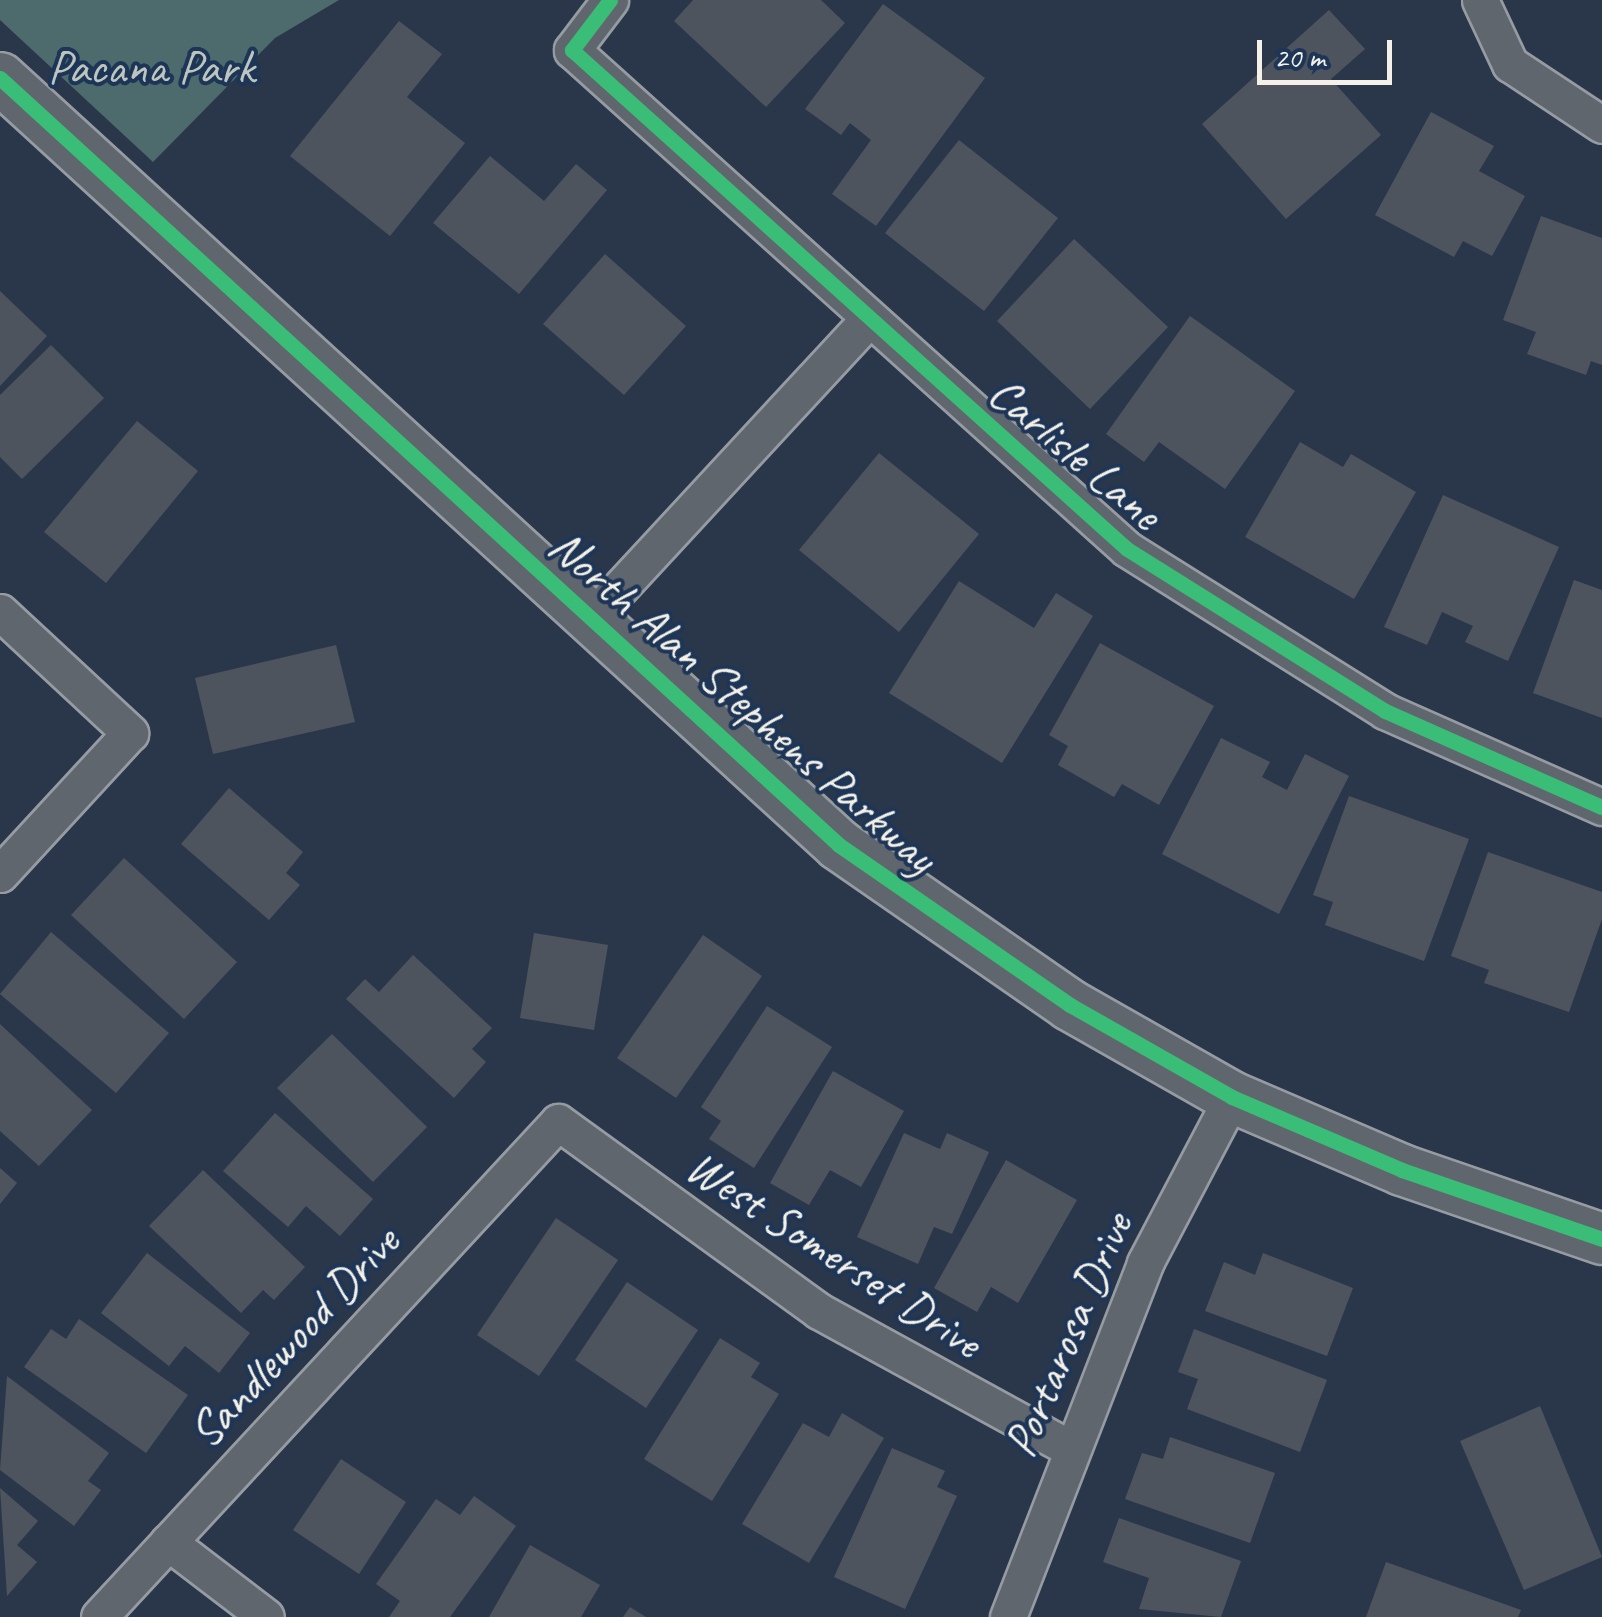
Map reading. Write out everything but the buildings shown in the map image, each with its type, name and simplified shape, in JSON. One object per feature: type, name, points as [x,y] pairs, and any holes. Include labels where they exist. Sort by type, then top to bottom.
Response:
[{"type":"street","name":"Carlisle Lane","points":[[610,0],[572,50],[867,321],[1128,549],[1250,632],[1386,711],[1602,807]]},
{"type":"street","points":[[1480,0],[1510,64],[1602,125]]},
{"type":"street","name":"North Alan Stephens Parkway","points":[[0,78],[839,845],[1070,1005],[1232,1097],[1402,1170],[1602,1239]]},
{"type":"street","points":[[590,619],[867,321]]},
{"type":"street","points":[[0,612],[130,733],[0,874]]},
{"type":"street","name":"Portarosa Drive","points":[[1008,1617],[1069,1448],[1144,1264],[1232,1097]]},
{"type":"street","name":"West Somerset Drive","points":[[558,1122],[819,1312],[1069,1448]]},
{"type":"street","name":"Sandlewood Drive","points":[[99,1617],[558,1122]]},
{"type":"street","points":[[168,1542],[266,1617]]},
{"type":"green space","name":"Pacana Park","points":[[0,0],[339,0],[275,38],[153,162],[0,20]]},
{"type":"cycle path","points":[[610,0],[572,50],[1127,549],[1385,711],[1602,807]]},
{"type":"cycle path","points":[[0,78],[839,845],[1070,1005],[1232,1097],[1402,1170],[1602,1239]]}]
